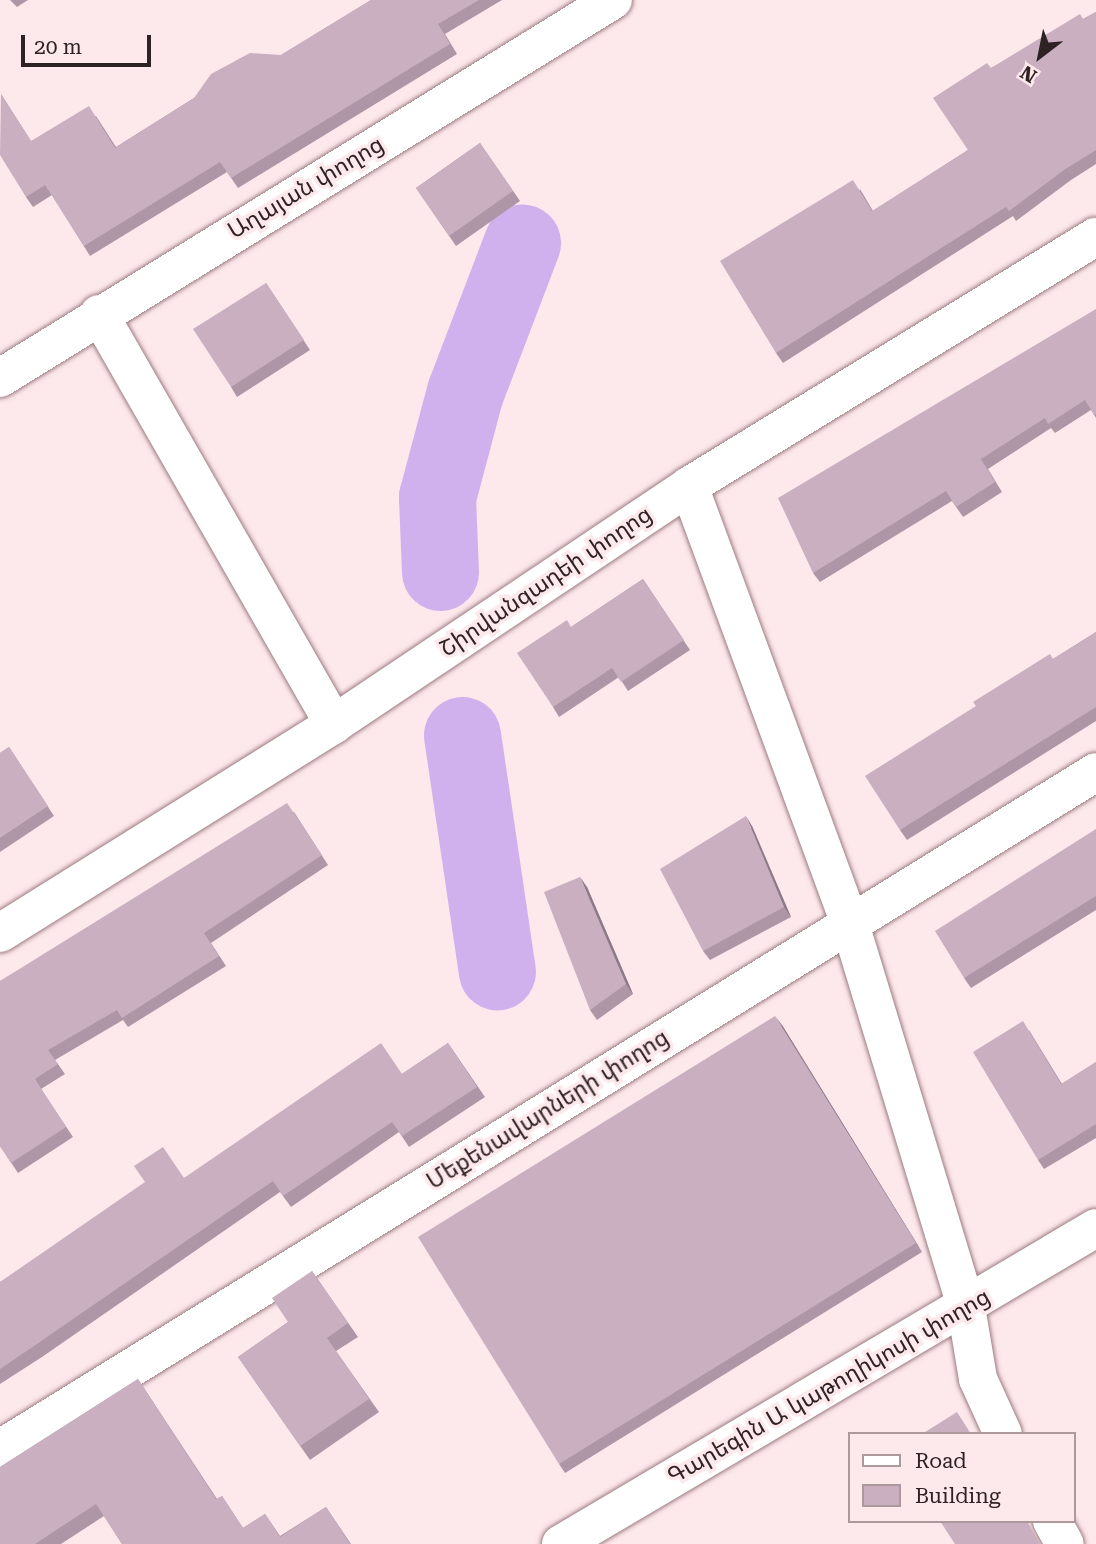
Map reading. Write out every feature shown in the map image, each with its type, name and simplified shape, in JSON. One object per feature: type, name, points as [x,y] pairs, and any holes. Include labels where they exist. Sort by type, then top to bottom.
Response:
[{"type":"street","name":"Աղայան փողոց","points":[[0,378],[99,314],[613,0]]},
{"type":"street","name":"Շիրվանզադեի փողոց","points":[[0,933],[334,724],[689,486],[1096,237]]},
{"type":"street","points":[[99,314],[334,724]]},
{"type":"street","points":[[689,486],[849,924],[966,1307],[978,1379],[1002,1432]]},
{"type":"street","name":"Մեքենավարների փողոց","points":[[0,1449],[1096,772]]},
{"type":"street","name":"Գարեգին Ա կաթողիկոսի փողոց","points":[[561,1544],[1096,1228]]},
{"type":"street","points":[[1053,1523],[1065,1544]]},
{"type":"building","points":[[371,0],[479,0],[438,24],[450,44],[231,178],[220,162],[84,246],[45,185],[26,197],[0,155],[1,94],[31,141],[89,106],[115,148],[194,98],[211,74],[250,53],[281,55]]},
{"type":"building","points":[[1096,12],[1096,150],[1009,211],[1006,207],[776,353],[720,261],[853,180],[872,211],[968,150],[933,98],[987,63],[991,68],[1080,14],[1083,19]]},
{"type":"building","points":[[480,143],[513,191],[449,236],[416,188]]},
{"type":"building","points":[[266,283],[304,340],[231,387],[193,329]]},
{"type":"building","points":[[1096,309],[1096,414],[1094,415],[1085,400],[1048,424],[1045,418],[981,459],[995,482],[956,507],[946,491],[813,573],[778,498]]},
{"type":"building","points":[[643,579],[684,640],[621,682],[612,668],[553,707],[517,653],[567,620],[571,627]]},
{"type":"building","points":[[1096,632],[1096,707],[900,830],[865,776],[976,706],[973,702],[1050,654],[1053,659]]},
{"type":"building","points":[[9,747],[48,806],[0,838],[0,753]]},
{"type":"building","points":[[287,803],[322,855],[204,933],[219,956],[122,1018],[117,1010],[48,1050],[58,1064],[35,1079],[66,1127],[11,1163],[0,1146],[0,981]]},
{"type":"building","points":[[746,816],[784,907],[703,951],[660,869]]},
{"type":"building","points":[[1096,829],[1096,896],[964,978],[935,931]]},
{"type":"building","points":[[580,877],[626,984],[590,1010],[544,892]]},
{"type":"building","points":[[775,1016],[916,1243],[559,1464],[418,1237]]},
{"type":"building","points":[[1023,1021],[1061,1084],[1096,1062],[1096,1124],[1038,1160],[973,1052]]},
{"type":"building","points":[[381,1043],[402,1074],[448,1043],[477,1087],[402,1136],[392,1122],[283,1196],[273,1181],[0,1369],[0,1282],[145,1182],[134,1166],[163,1147],[184,1178]]},
{"type":"building","points":[[312,1271],[348,1323],[327,1338],[369,1399],[300,1446],[238,1357],[288,1322],[272,1298]]},
{"type":"building","points":[[138,1379],[216,1499],[222,1496],[243,1528],[265,1514],[280,1537],[326,1507],[350,1544],[122,1544],[96,1504],[35,1544],[0,1544],[0,1467]]},
{"type":"building","points":[[957,1412],[970,1432],[925,1432]]},
{"type":"building","points":[[941,1523],[1028,1523],[1040,1544],[955,1544]]},
{"type":"waterway","points":[[440,572],[437,497],[465,392],[522,243]]},
{"type":"waterway","points":[[462,735],[497,971]]}]
